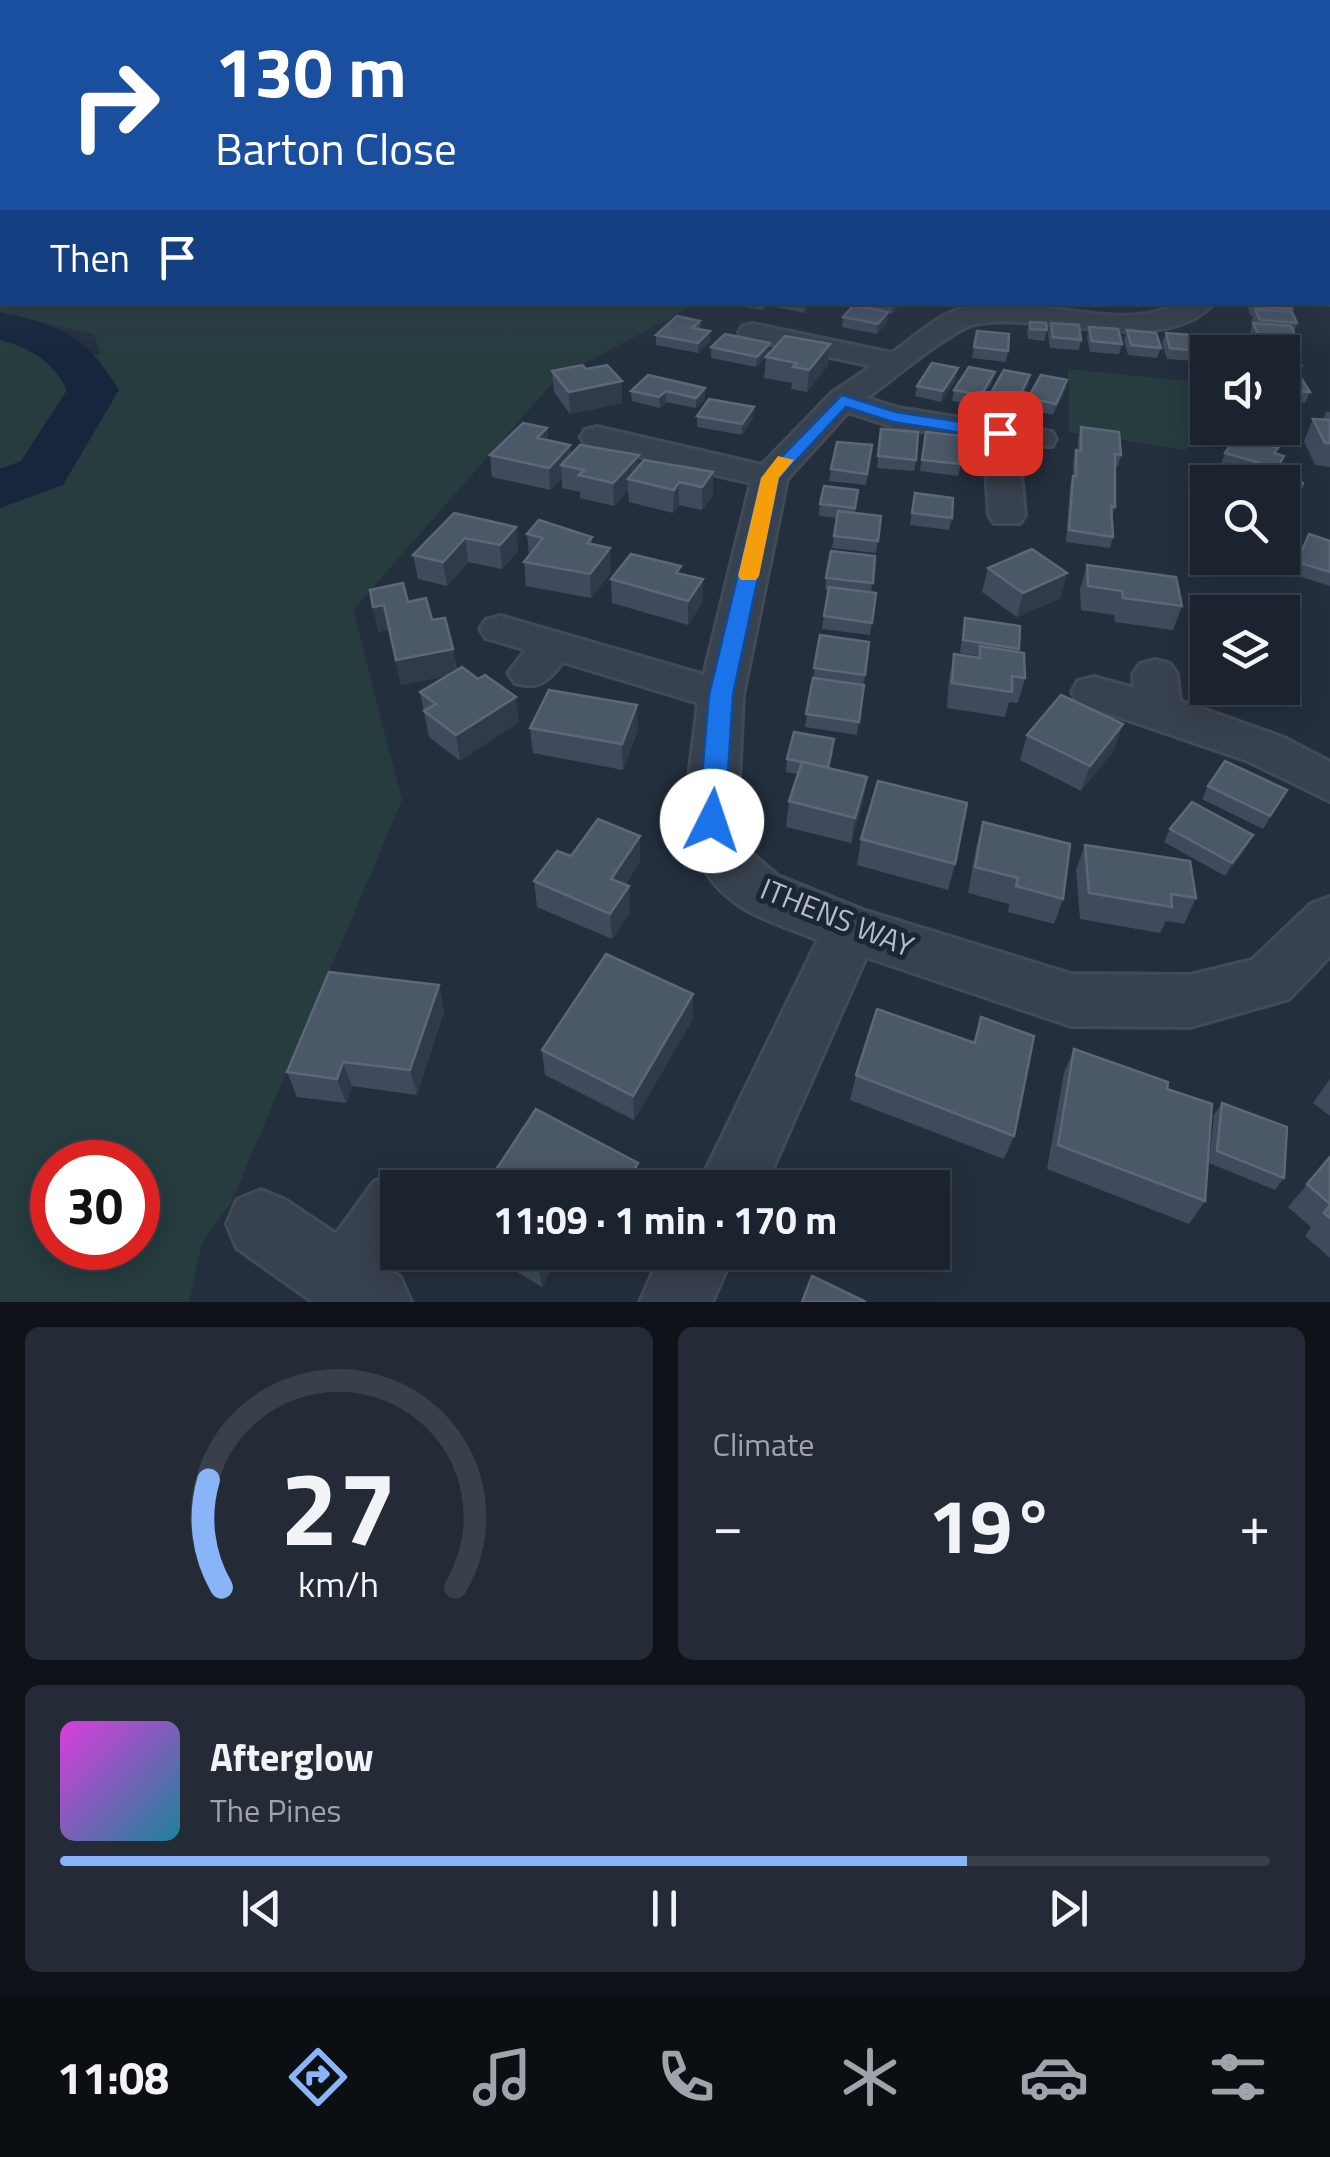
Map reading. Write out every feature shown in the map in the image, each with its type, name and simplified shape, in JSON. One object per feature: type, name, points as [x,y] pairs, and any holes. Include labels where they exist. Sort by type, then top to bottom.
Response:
[{"type":"street","name":"ITHENS WAY","points":[[1195,305],[1175,316],[1110,323],[954,310],[842,400],[770,478],[721,695],[712,821],[723,860],[758,892],[851,928],[1070,1000],[1190,1000],[1270,981],[1330,920]]},
{"type":"street","points":[[753,332],[894,362]]},
{"type":"street","points":[[842,400],[893,417],[1040,439]]},
{"type":"street","points":[[1000,433],[1006,515]]},
{"type":"street","points":[[597,437],[770,478]]},
{"type":"street","points":[[501,629],[542,659],[721,695]]},
{"type":"street","points":[[1094,692],[1157,692],[1330,783]]},
{"type":"street","points":[[738,1170],[851,928]]},
{"type":"street","points":[[261,1224],[360,1291],[380,1246]]},
{"type":"street","points":[[676,1302],[691,1270]]},
{"type":"green space","points":[[0,305],[694,305],[557,378],[353,610],[402,800],[231,1203],[202,1243],[189,1302],[0,1302],[0,335],[39,350],[100,355],[94,334],[0,314]]},
{"type":"green space","points":[[1068,369],[1190,381],[1190,441],[1186,450],[1069,432]]},
{"type":"building","points":[[854,305],[888,312],[878,324],[843,317]]},
{"type":"building","points":[[1290,305],[1292,309],[1255,306]]},
{"type":"building","points":[[1255,309],[1292,312],[1297,323],[1260,320]]},
{"type":"building","points":[[677,316],[700,321],[692,328],[710,331],[698,343],[656,335]]},
{"type":"building","points":[[1030,322],[1046,323],[1047,330],[1030,329]]},
{"type":"building","points":[[1051,323],[1079,325],[1081,340],[1053,337]]},
{"type":"building","points":[[1253,323],[1291,326],[1295,335],[1271,335],[1258,334]]},
{"type":"building","points":[[1089,327],[1118,329],[1122,344],[1092,341]]},
{"type":"building","points":[[1127,330],[1156,333],[1161,348],[1131,345]]},
{"type":"building","points":[[977,331],[1009,334],[1008,351],[974,347]]},
{"type":"building","points":[[1166,333],[1193,335],[1190,350],[1170,348]]},
{"type":"building","points":[[725,334],[770,343],[757,357],[711,347]]},
{"type":"building","points":[[785,336],[830,344],[809,370],[793,367],[797,363],[766,357]]},
{"type":"building","points":[[932,363],[958,368],[943,391],[917,386]]},
{"type":"building","points":[[582,365],[586,369],[607,365],[622,381],[569,392],[552,371]]},
{"type":"building","points":[[969,367],[995,372],[981,395],[954,390]]},
{"type":"building","points":[[1004,370],[1030,375],[1018,399],[991,393]]},
{"type":"building","points":[[648,375],[705,388],[696,398],[666,391],[659,397],[631,391]]},
{"type":"building","points":[[1041,375],[1067,380],[1056,404],[1028,398]]},
{"type":"building","points":[[1300,378],[1301,378],[1310,392],[1300,391]]},
{"type":"building","points":[[709,399],[754,407],[742,424],[697,416]]},
{"type":"building","points":[[1313,419],[1330,420],[1330,443],[1325,443]]},
{"type":"building","points":[[523,423],[547,428],[537,438],[570,445],[549,468],[490,455]]},
{"type":"building","points":[[1081,427],[1119,432],[1121,455],[1115,454],[1115,507],[1111,506],[1113,537],[1069,530]]},
{"type":"building","points":[[881,429],[918,432],[916,460],[878,456]]},
{"type":"building","points":[[926,432],[962,436],[961,464],[922,460]]},
{"type":"building","points":[[837,442],[872,445],[867,474],[831,469]]},
{"type":"building","points":[[580,445],[639,455],[613,483],[579,475],[584,470],[561,465]]},
{"type":"building","points":[[1231,445],[1268,445],[1278,448],[1274,453],[1284,456],[1279,465],[1267,465],[1225,453]]},
{"type":"building","points":[[644,460],[713,472],[702,487],[679,482],[674,490],[628,479]]},
{"type":"building","points":[[824,486],[858,490],[855,508],[820,504]]},
{"type":"building","points":[[915,493],[953,498],[952,518],[912,513]]},
{"type":"building","points":[[838,511],[881,516],[878,541],[834,536]]},
{"type":"building","points":[[454,513],[516,527],[500,545],[465,538],[443,562],[413,555]]},
{"type":"building","points":[[539,520],[592,537],[587,543],[610,548],[590,574],[524,562],[543,538],[527,534]]},
{"type":"building","points":[[1309,534],[1330,541],[1330,572],[1300,563]]},
{"type":"building","points":[[1032,549],[1067,573],[1023,593],[988,568]]},
{"type":"building","points":[[831,551],[875,556],[873,583],[826,578]]},
{"type":"building","points":[[631,554],[681,566],[676,573],[703,579],[688,601],[611,579]]},
{"type":"building","points":[[1087,565],[1176,577],[1182,606],[1123,598],[1122,591],[1088,586]]},
{"type":"building","points":[[403,583],[408,602],[426,598],[432,620],[445,618],[453,649],[396,660],[384,605],[373,607],[370,590]]},
{"type":"building","points":[[829,587],[876,593],[872,623],[824,616]]},
{"type":"building","points":[[965,618],[1020,626],[1019,649],[963,640]]},
{"type":"building","points":[[820,635],[869,642],[865,675],[814,668]]},
{"type":"building","points":[[980,646],[1024,653],[1025,678],[1012,676],[1012,692],[952,683],[954,654],[980,658]]},
{"type":"building","points":[[462,667],[478,679],[485,675],[516,697],[456,735],[424,711],[436,704],[420,692]]},
{"type":"building","points":[[813,678],[864,685],[859,722],[806,714]]},
{"type":"building","points":[[549,690],[637,705],[622,744],[530,728]]},
{"type":"building","points":[[1061,695],[1123,724],[1090,766],[1027,735]]},
{"type":"building","points":[[794,732],[834,739],[828,767],[787,759]]},
{"type":"building","points":[[1225,761],[1287,790],[1270,816],[1208,786]]},
{"type":"building","points":[[802,762],[867,777],[855,818],[789,801]]},
{"type":"building","points":[[878,781],[967,803],[955,864],[861,839]]},
{"type":"building","points":[[1192,802],[1253,835],[1232,863],[1170,829]]},
{"type":"building","points":[[598,819],[640,836],[611,879],[629,886],[610,914],[534,881],[557,851],[571,856]]},
{"type":"building","points":[[983,822],[1070,844],[1063,899],[1016,886],[1018,878],[975,867]]},
{"type":"building","points":[[1085,845],[1190,861],[1196,898],[1171,894],[1172,907],[1089,893]]},
{"type":"building","points":[[606,954],[693,994],[633,1096],[542,1050]]},
{"type":"building","points":[[329,972],[439,985],[410,1070],[343,1062],[337,1079],[287,1072]]},
{"type":"building","points":[[877,1009],[975,1043],[981,1017],[1034,1036],[1014,1136],[856,1075]]},
{"type":"building","points":[[1074,1049],[1168,1082],[1167,1089],[1212,1104],[1205,1201],[1058,1145]]},
{"type":"building","points":[[1222,1103],[1287,1127],[1284,1178],[1217,1151]]},
{"type":"building","points":[[536,1109],[638,1163],[634,1170],[496,1170]]},
{"type":"building","points":[[1330,1157],[1330,1204],[1307,1184]]},
{"type":"building","points":[[812,1276],[866,1302],[802,1302]]},
{"type":"waterway","points":[[0,326],[56,345],[76,362],[93,390],[42,473],[0,490]]},
{"type":"slow traffic","points":[[748,576],[770,478],[785,460]]},
{"type":"route","points":[[712,821],[721,695],[770,478],[842,400],[893,417],[1000,433]]}]
